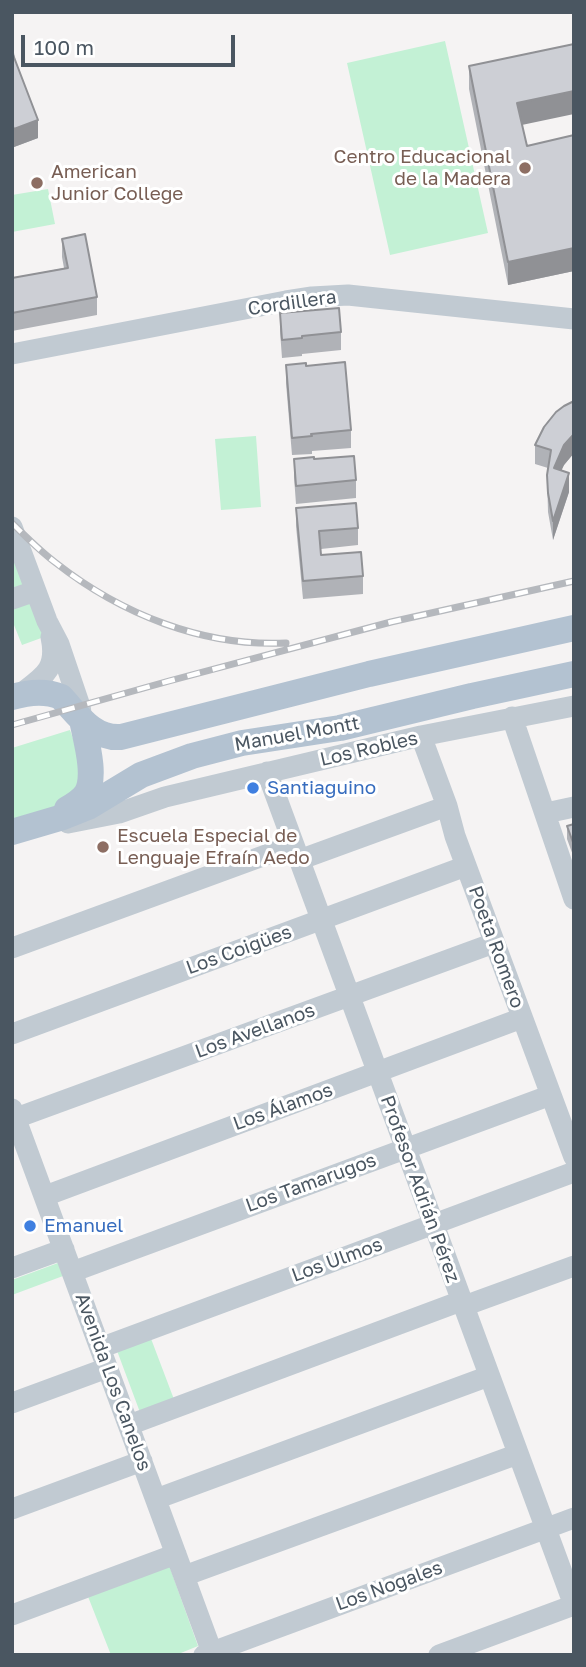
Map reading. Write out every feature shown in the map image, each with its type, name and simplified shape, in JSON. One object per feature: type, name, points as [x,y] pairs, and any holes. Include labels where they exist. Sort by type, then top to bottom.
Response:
[{"type":"main road","name":"Manuel Montt","points":[[16,696],[40,692],[61,697],[91,729],[114,738],[393,668],[574,628]]},
{"type":"main road","name":"Manuel Montt","points":[[22,830],[88,807],[156,768],[217,749],[340,728],[574,674]]},
{"type":"main road","points":[[77,714],[90,766],[99,782],[111,792]]},
{"type":"main road","points":[[22,830],[83,798],[89,787],[90,766]]},
{"type":"street","name":"Cordillera","points":[[12,355],[286,301],[332,295],[574,319]]},
{"type":"street","points":[[12,527],[47,621],[62,651],[77,697],[77,714]]},
{"type":"street","points":[[12,599],[35,591]]},
{"type":"street","points":[[16,696],[41,678],[51,665],[53,655],[47,621]]},
{"type":"street","name":"Los Robles","points":[[22,830],[119,813],[165,797],[267,772],[421,736],[574,706]]},
{"type":"street","points":[[512,717],[574,899]]},
{"type":"street","name":"Poeta Romero","points":[[421,736],[455,836],[574,1157]]},
{"type":"street","name":"Profesor Adrián Pérez","points":[[267,772],[574,1605]]},
{"type":"street","name":"Los Robles","points":[[111,792],[127,796],[165,797]]},
{"type":"street","points":[[12,948],[296,852],[447,806]]},
{"type":"street","points":[[546,813],[574,807]]},
{"type":"street","name":"Los Coigües","points":[[12,1034],[466,866]]},
{"type":"street","name":"Los Avellanos","points":[[14,1114],[495,943]]},
{"type":"street","name":"Los Álamos","points":[[44,1196],[522,1018]]},
{"type":"street","name":"Los Tamarugos","points":[[72,1272],[551,1095]]},
{"type":"street","name":"Avenida Los Canelos","points":[[14,1114],[20,1156],[44,1196],[184,1576],[210,1654]]},
{"type":"street","name":"Los Ulmos","points":[[12,1403],[104,1358],[433,1224],[574,1172]]},
{"type":"street","points":[[12,1268],[64,1249]]},
{"type":"street","points":[[128,1425],[462,1303],[574,1266]]},
{"type":"street","points":[[156,1499],[489,1376]]},
{"type":"street","points":[[184,1576],[518,1454]]},
{"type":"street","points":[[12,1509],[142,1461]]},
{"type":"street","name":"Los Nogales","points":[[210,1654],[574,1518]]},
{"type":"street","points":[[12,1615],[176,1554]]},
{"type":"street","points":[[439,1655],[574,1605]]},
{"type":"green space","points":[[445,41],[488,233],[390,255],[347,63]]},
{"type":"green space","points":[[48,189],[55,224],[12,232],[12,195]]},
{"type":"green space","points":[[256,436],[261,507],[221,510],[215,439]]},
{"type":"green space","points":[[12,543],[44,637],[22,645],[12,620]]},
{"type":"green space","points":[[70,730],[76,747],[82,794],[71,805],[12,824],[12,748]]},
{"type":"green space","points":[[58,1263],[63,1276],[12,1295],[12,1280]]},
{"type":"green space","points":[[150,1336],[175,1402],[141,1415],[116,1348]]},
{"type":"green space","points":[[169,1565],[198,1646],[176,1655],[111,1655],[87,1594]]},
{"type":"building","name":"Centro Educacional de la Madera","points":[[574,44],[574,91],[517,103],[527,146],[574,135],[574,248],[508,262],[469,66]]},
{"type":"building","points":[[12,52],[38,120],[14,129],[12,124]]},
{"type":"building","points":[[85,234],[97,297],[12,313],[12,278],[68,268],[62,239]]},
{"type":"building","points":[[339,308],[341,332],[282,340],[280,313]]},
{"type":"building","points":[[345,362],[351,430],[292,438],[286,365]]},
{"type":"building","points":[[574,401],[574,434],[564,445],[554,468],[569,473],[553,521],[547,475],[551,450],[535,445],[556,412]]},
{"type":"building","points":[[354,456],[356,480],[296,486],[294,459]]},
{"type":"building","points":[[356,503],[358,528],[319,531],[321,555],[361,552],[363,576],[303,581],[296,508]]},
{"type":"building","points":[[574,824],[574,845],[567,826]]},
{"type":"railway","points":[[12,523],[44,554],[81,581],[135,612],[194,633],[255,643],[286,643]]},
{"type":"railway","points":[[12,725],[391,622],[574,581]]},
{"type":"place","name":"Centro Educacional de la Madera","points":[[525,168]]},
{"type":"place","name":"American Junior College","points":[[37,183]]},
{"type":"place","name":"Santiaguino","points":[[253,788]]},
{"type":"place","name":"Escuela Especial de Lenguaje Efraín Aedo","points":[[103,847]]},
{"type":"place","name":"Emanuel","points":[[30,1226]]}]
